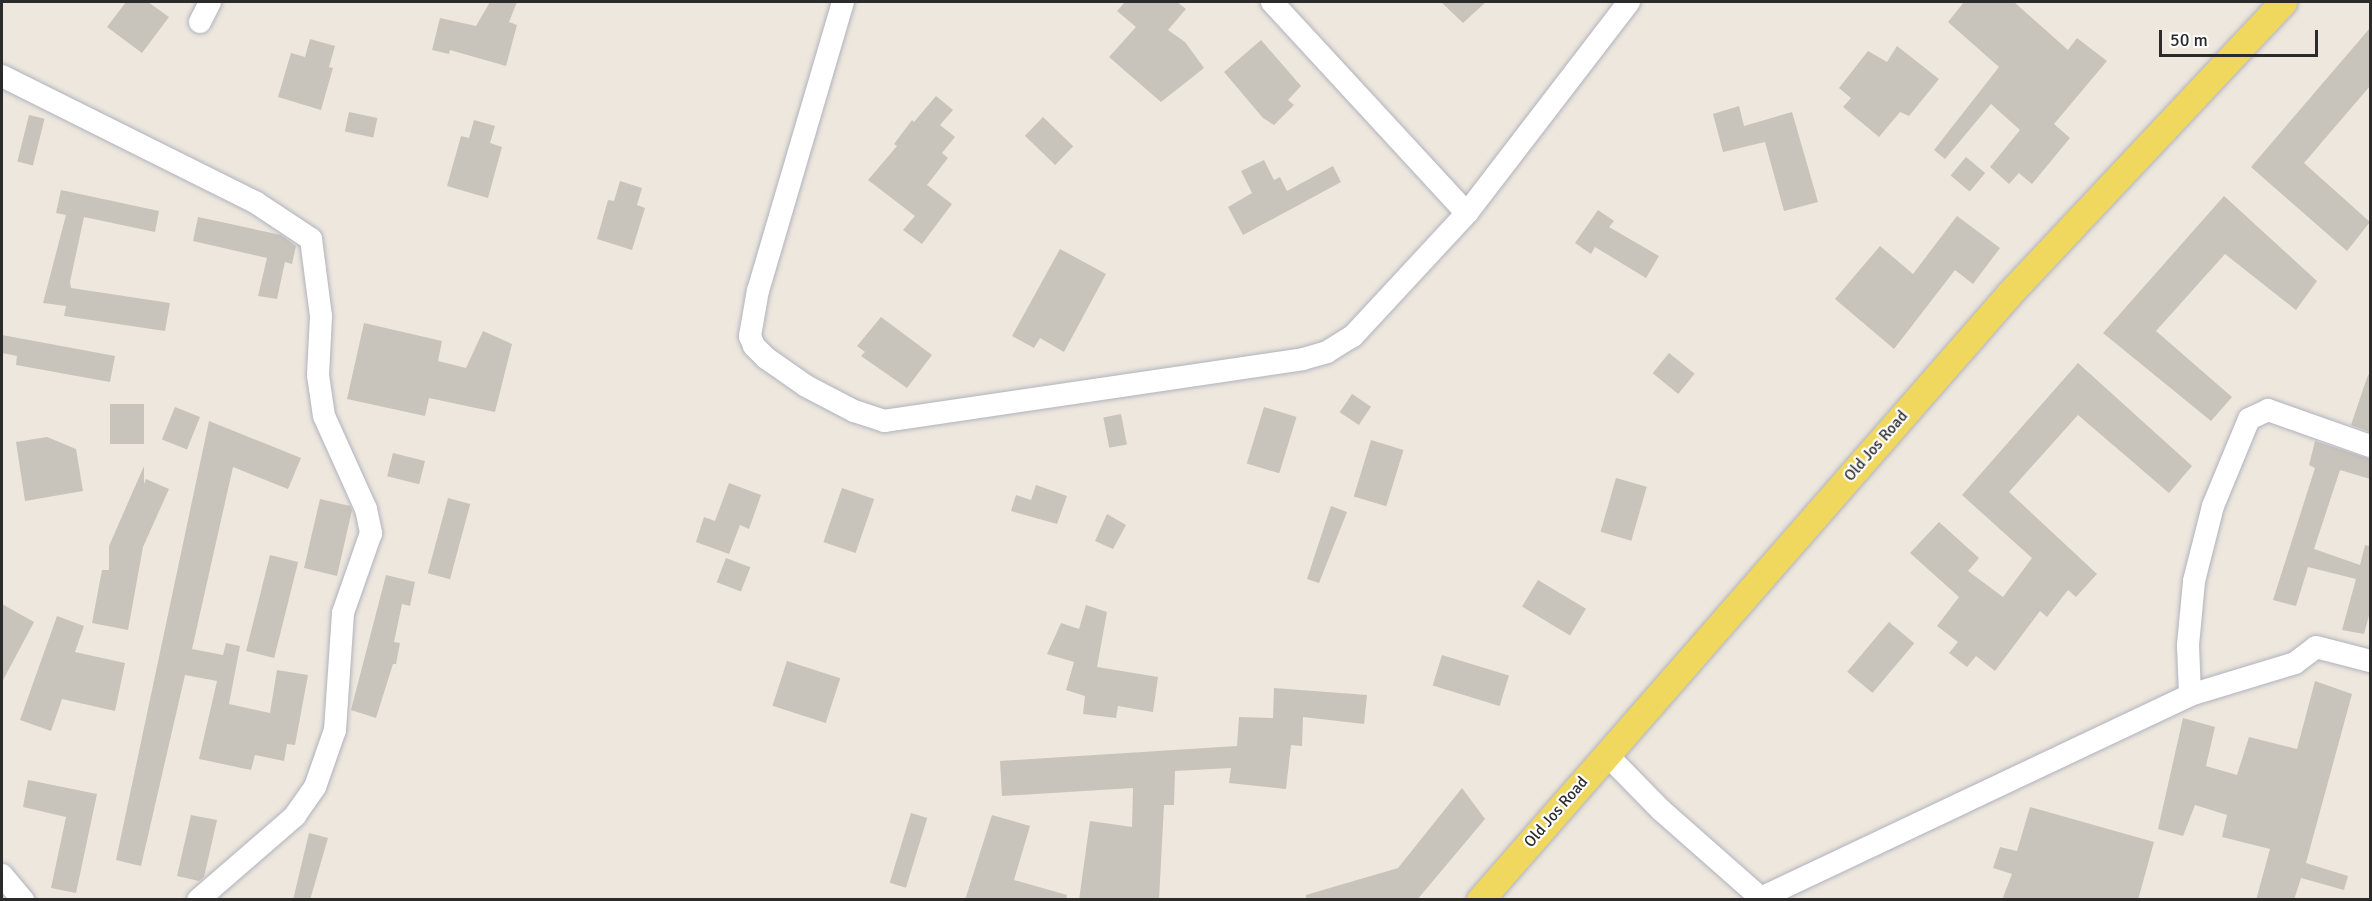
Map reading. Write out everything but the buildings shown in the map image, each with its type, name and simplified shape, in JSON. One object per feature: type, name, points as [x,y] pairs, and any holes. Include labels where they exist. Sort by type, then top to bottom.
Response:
[{"type":"main road","name":"Old Jos Road","points":[[1480,900],[2010,293],[2283,2]]},
{"type":"street","points":[[843,2],[758,290],[750,336],[754,346],[784,371],[854,411],[884,421],[1303,359],[1326,352],[1353,336],[1467,213],[1629,2]]},
{"type":"street","points":[[1272,2],[1467,213]]},
{"type":"street","points":[[2,76],[45,94],[255,202],[311,238],[321,316],[318,375],[324,417],[366,509],[371,533],[343,613],[335,730],[315,787],[295,816],[198,900]]},
{"type":"street","points":[[2190,695],[2188,645],[2194,581],[2213,506],[2249,419],[2268,410],[2370,446]]},
{"type":"street","points":[[1607,754],[1661,810],[1762,899],[2190,695],[2295,663],[2316,647],[2370,661]]},
{"type":"street","points":[[2,875],[23,900]]}]
